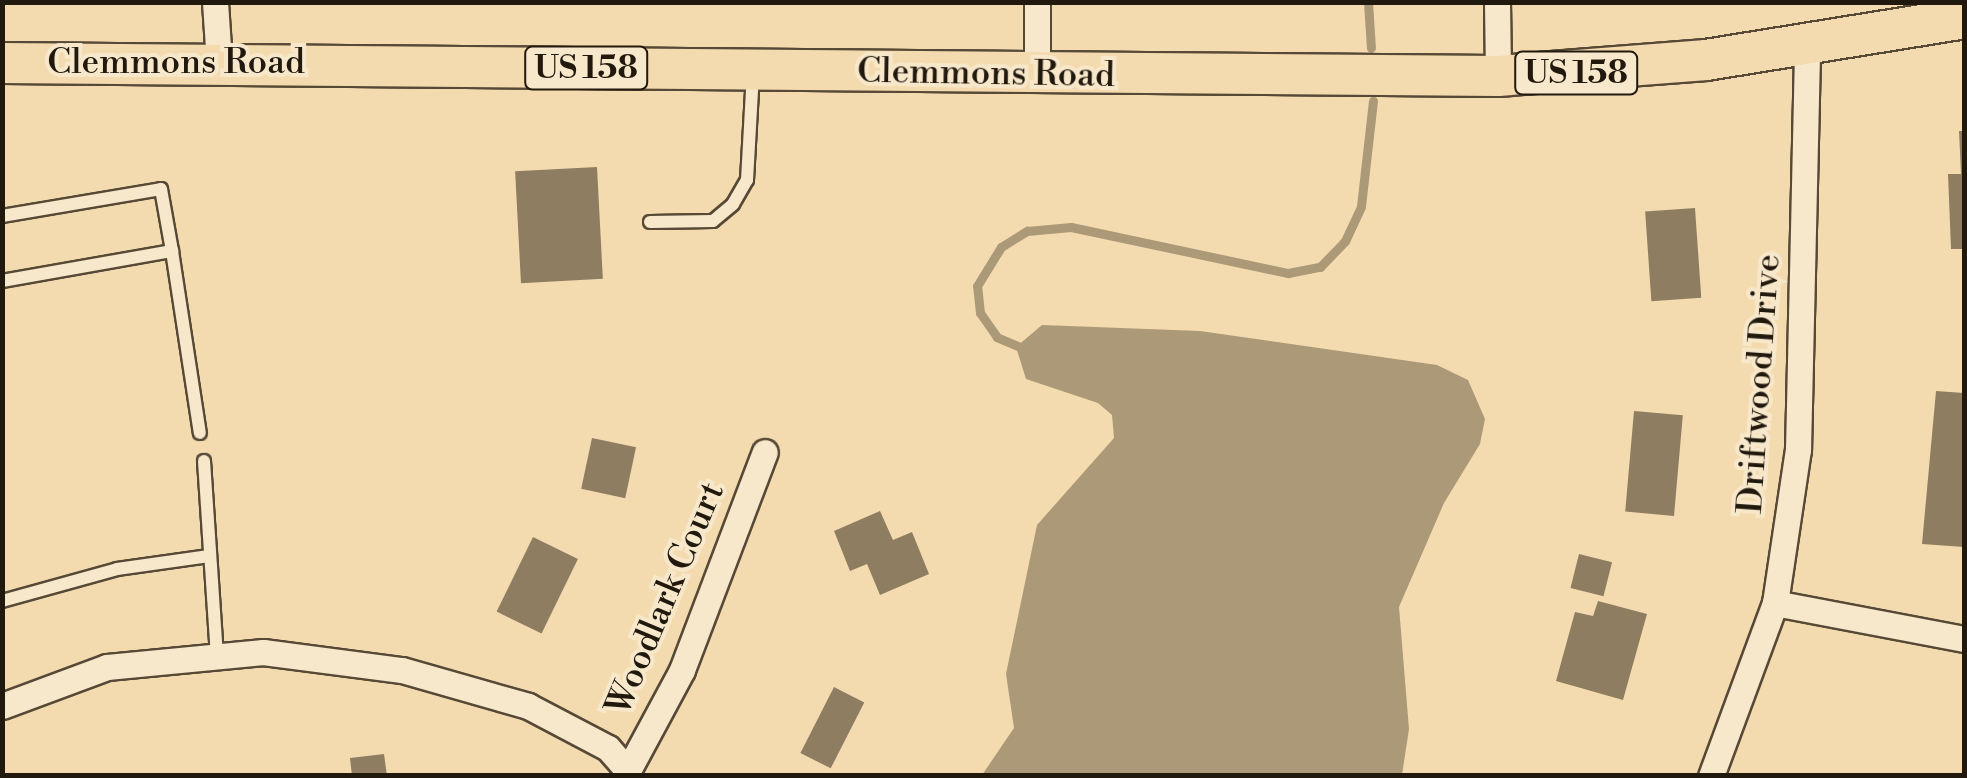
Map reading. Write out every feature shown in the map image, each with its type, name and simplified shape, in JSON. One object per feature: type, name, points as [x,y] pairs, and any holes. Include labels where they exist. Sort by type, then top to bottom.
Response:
[{"type":"main road","name":"Clemmons Road","points":[[2,63],[219,62],[1037,76],[1498,76],[1670,64],[1964,18]]},
{"type":"street","points":[[215,2],[219,62]]},
{"type":"street","points":[[1037,2],[1037,76]]},
{"type":"street","points":[[1498,2],[1498,76]]},
{"type":"street","name":"Driftwood Drive","points":[[1711,776],[1774,603],[1798,450],[1807,45]]},
{"type":"street","name":"Woodlark Court","points":[[2,706],[107,666],[263,652],[418,674],[528,706],[608,748],[627,773],[682,670],[765,452]]},
{"type":"street","points":[[1774,603],[1964,639]]},
{"type":"lane","points":[[650,222],[713,220],[732,204],[746,180],[754,71]]},
{"type":"lane","points":[[2,216],[161,189],[200,433]]},
{"type":"lane","points":[[2,282],[172,251]]},
{"type":"lane","points":[[204,460],[216,656]]},
{"type":"lane","points":[[2,601],[116,570],[209,556]]},
{"type":"shaded area","points":[[1042,325],[1200,331],[1437,365],[1468,380],[1485,419],[1480,444],[1444,503],[1399,607],[1409,729],[1402,775],[982,775],[1014,728],[1006,674],[1037,525],[1114,438],[1112,415],[1098,403],[1026,379],[1016,347]]},
{"type":"building","points":[[1959,131],[1964,131],[1964,249],[1951,249],[1948,174],[1961,174]]},
{"type":"building","points":[[597,167],[603,279],[521,283],[515,171]]},
{"type":"building","points":[[1695,208],[1701,298],[1651,301],[1645,211]]},
{"type":"building","points":[[1936,391],[1964,393],[1964,547],[1922,544]]},
{"type":"building","points":[[1634,411],[1683,415],[1674,516],[1625,512]]},
{"type":"building","points":[[592,438],[636,447],[625,498],[581,489]]},
{"type":"building","points":[[880,511],[893,540],[912,532],[929,574],[880,595],[867,564],[850,571],[834,531]]},
{"type":"building","points":[[533,537],[578,559],[542,634],[497,612]]},
{"type":"building","points":[[1579,554],[1612,562],[1604,596],[1571,588]]},
{"type":"building","points":[[1598,601],[1647,614],[1623,700],[1556,681],[1575,612],[1593,616]]},
{"type":"building","points":[[834,687],[864,702],[831,768],[800,753]]},
{"type":"building","points":[[384,754],[387,776],[352,776],[350,758]]},
{"type":"waterway","points":[[1368,2],[1371,48]]},
{"type":"waterway","points":[[1027,350],[997,337],[980,313],[977,286],[1001,247],[1027,231],[1071,227],[1288,273],[1320,267],[1345,241],[1361,206],[1373,101]]}]
